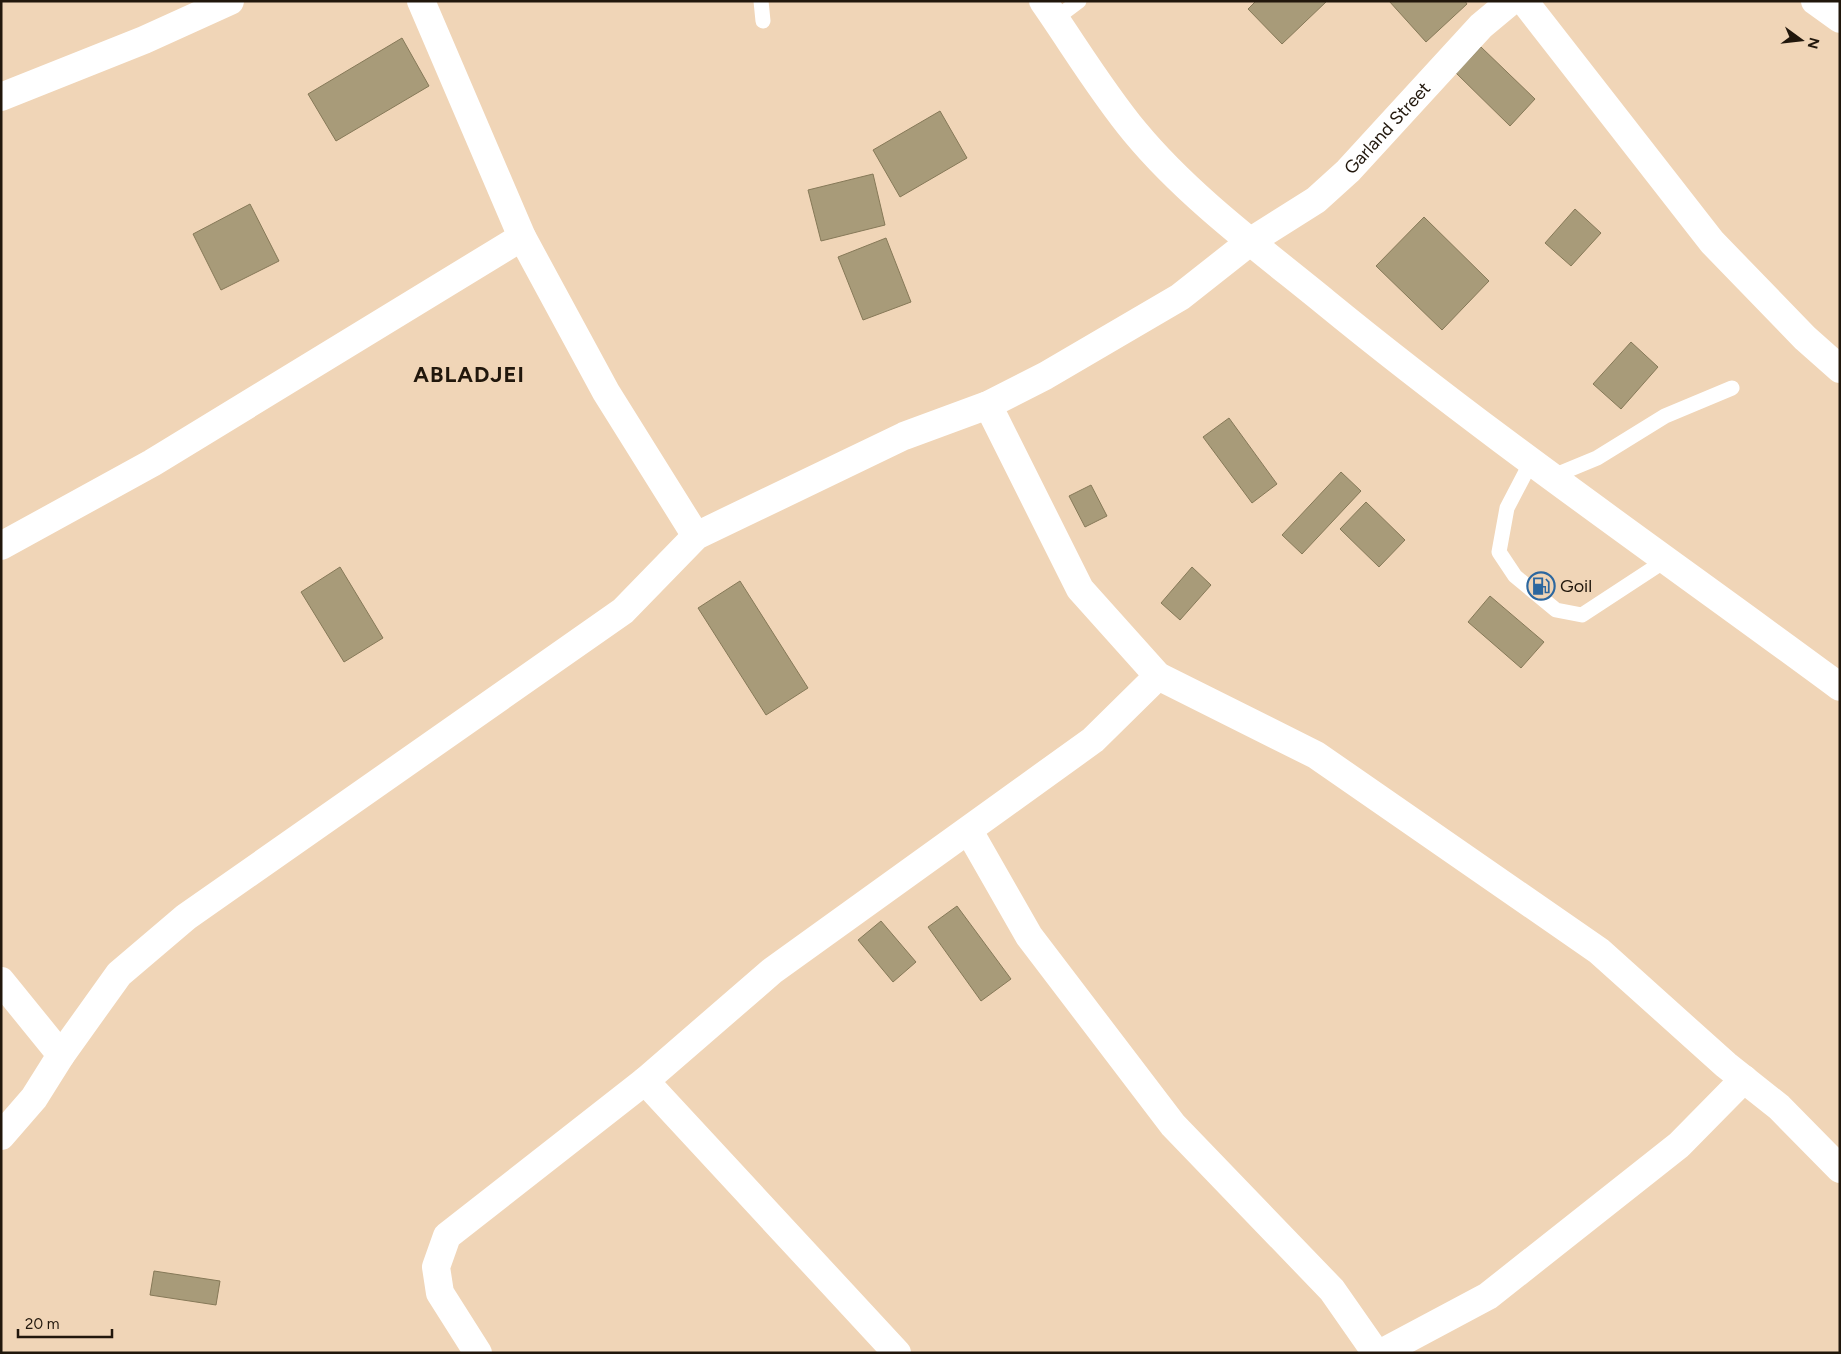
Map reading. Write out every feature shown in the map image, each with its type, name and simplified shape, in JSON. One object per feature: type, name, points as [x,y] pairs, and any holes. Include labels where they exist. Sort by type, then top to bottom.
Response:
[{"type":"street","points":[[1,97],[144,40],[230,1]]},
{"type":"street","points":[[1,1136],[34,1098],[61,1055],[119,974],[186,917],[623,611],[696,536],[606,392],[522,236],[421,1]]},
{"type":"street","name":"Garland Street","points":[[696,536],[904,436],[988,405],[1045,376],[1180,297],[1251,242],[1316,200],[1348,171],[1481,26],[1511,1]]},
{"type":"street","points":[[1524,1],[1712,242],[1805,338],[1840,369]]},
{"type":"street","points":[[1814,1],[1840,19]]},
{"type":"street","points":[[1049,10],[1134,131],[1172,172],[1251,242],[1400,364],[1541,470],[1840,687]]},
{"type":"street","points":[[1,546],[152,463],[522,236]]},
{"type":"street","points":[[988,405],[1080,589],[1158,676],[1316,755],[1482,868],[1599,951],[1744,1079],[1779,1107],[1840,1169]]},
{"type":"street","points":[[478,1353],[440,1293],[436,1267],[446,1236],[644,1081],[772,971],[1093,740],[1158,676]]},
{"type":"street","points":[[969,831],[1029,936],[1173,1125],[1332,1290],[1376,1353]]},
{"type":"street","points":[[1,981],[61,1055]]},
{"type":"street","points":[[1381,1353],[1488,1296],[1679,1144],[1744,1079]]},
{"type":"street","points":[[644,1081],[897,1353]]},
{"type":"lane","points":[[760,1],[764,21]]},
{"type":"lane","points":[[1049,10],[1078,1]]},
{"type":"lane","points":[[1666,560],[1582,615],[1556,610],[1515,576],[1499,552],[1507,508],[1541,470],[1597,458],[1665,416],[1732,388]]},
{"type":"building","points":[[1256,1],[1327,1],[1282,44],[1248,9]]},
{"type":"building","points":[[1389,1],[1465,1],[1467,4],[1426,42]]},
{"type":"building","points":[[402,38],[429,86],[336,141],[308,94]]},
{"type":"building","points":[[1481,47],[1535,99],[1510,126],[1456,73]]},
{"type":"building","points":[[940,111],[967,158],[900,197],[873,150]]},
{"type":"building","points":[[873,174],[885,225],[821,241],[808,190]]},
{"type":"building","points":[[250,204],[279,261],[221,290],[193,234]]},
{"type":"building","points":[[1575,209],[1601,233],[1571,266],[1545,243]]},
{"type":"building","points":[[1424,217],[1489,281],[1442,330],[1376,266]]},
{"type":"building","points":[[886,238],[911,302],[863,320],[838,257]]},
{"type":"building","points":[[1631,342],[1658,367],[1621,409],[1593,384]]},
{"type":"building","points":[[1229,418],[1277,484],[1252,503],[1203,437]]},
{"type":"building","points":[[1341,472],[1361,491],[1302,554],[1282,535]]},
{"type":"building","points":[[1091,485],[1107,516],[1085,527],[1069,496]]},
{"type":"building","points":[[1366,502],[1405,540],[1379,567],[1340,529]]},
{"type":"building","points":[[340,567],[383,638],[344,662],[301,592]]},
{"type":"building","points":[[1192,567],[1211,585],[1180,620],[1161,603]]},
{"type":"building","points":[[740,581],[808,688],[766,715],[698,608]]},
{"type":"building","points":[[1490,596],[1544,642],[1521,668],[1468,622]]},
{"type":"building","points":[[957,906],[1011,979],[981,1001],[928,927]]},
{"type":"building","points":[[881,921],[916,962],[893,982],[858,940]]},
{"type":"building","points":[[154,1271],[220,1281],[216,1305],[150,1295]]},
{"type":"place","name":"Goil","points":[[1541,586]]},
{"type":"district","name":"ABLADJEI","points":[[469,374]]}]
